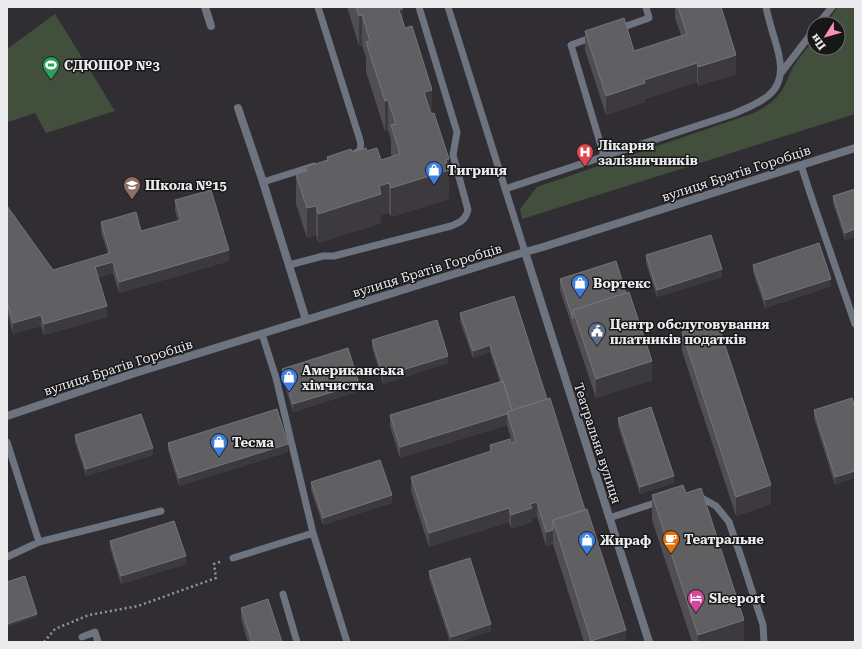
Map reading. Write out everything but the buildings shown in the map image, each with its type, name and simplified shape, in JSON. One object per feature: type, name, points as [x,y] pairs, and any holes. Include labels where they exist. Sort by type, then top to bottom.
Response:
[{"type":"street","points":[[204,7],[211,26]]},
{"type":"street","points":[[238,108],[263,182],[306,320]]},
{"type":"street","name":"вулиця Братів Горобців","points":[[7,416],[132,374],[543,247],[855,148]]},
{"type":"street","name":"Театральна вулиця","points":[[524,252],[649,642]]},
{"type":"lane","points":[[318,7],[361,145],[361,149],[358,152],[347,156]]},
{"type":"lane","points":[[289,265],[323,256],[334,256],[451,226],[460,223],[466,216],[468,210],[453,155],[457,132],[419,7]]},
{"type":"lane","points":[[448,7],[524,252]]},
{"type":"lane","points":[[614,30],[649,18],[646,7]]},
{"type":"lane","points":[[505,189],[732,114],[761,101],[776,87],[781,63],[766,7]]},
{"type":"lane","points":[[825,16],[832,7]]},
{"type":"lane","points":[[599,35],[571,45],[604,156]]},
{"type":"lane","points":[[780,73],[806,40]]},
{"type":"lane","points":[[263,182],[324,164]]},
{"type":"lane","points":[[801,165],[855,324]]},
{"type":"lane","points":[[262,334],[276,378],[314,533],[347,642]]},
{"type":"lane","points":[[7,442],[39,542]]},
{"type":"lane","points":[[689,495],[700,497],[716,506],[729,522],[763,625],[764,642]]},
{"type":"lane","points":[[609,518],[668,499]]},
{"type":"lane","points":[[7,557],[39,542],[161,511]]},
{"type":"lane","points":[[233,558],[314,533]]},
{"type":"lane","points":[[284,594],[297,642]]},
{"type":"lane","points":[[82,637],[95,632],[98,642]]},
{"type":"path","points":[[44,642],[55,628],[89,615],[138,606],[216,578],[214,564],[233,558]]},
{"type":"green space","points":[[838,7],[855,7],[855,114],[522,219],[520,209],[537,187],[754,113],[774,100],[781,92],[795,64],[806,49],[806,56],[846,56],[846,16],[831,16]]},
{"type":"green space","name":"СДЮШОР №3","points":[[55,14],[115,111],[46,133],[35,113],[9,122],[7,118],[7,49]]},
{"type":"place","name":"СДЮШОР №3","points":[[51,80]]},
{"type":"place","name":"Лікарня залізничників","points":[[585,167]]},
{"type":"place","name":"Тигриця","points":[[434,185]]},
{"type":"place","name":"Школа №15","points":[[132,200]]},
{"type":"place","name":"Вортекс","points":[[580,298]]},
{"type":"place","name":"Центр обслуговування платників податків","points":[[597,346]]},
{"type":"place","name":"Американська хімчистка","points":[[289,392]]},
{"type":"place","name":"Тесма","points":[[219,457]]},
{"type":"place","name":"Театральне","points":[[671,554]]},
{"type":"place","name":"Жираф","points":[[587,555]]},
{"type":"place","name":"Sleeport","points":[[696,613]]}]
